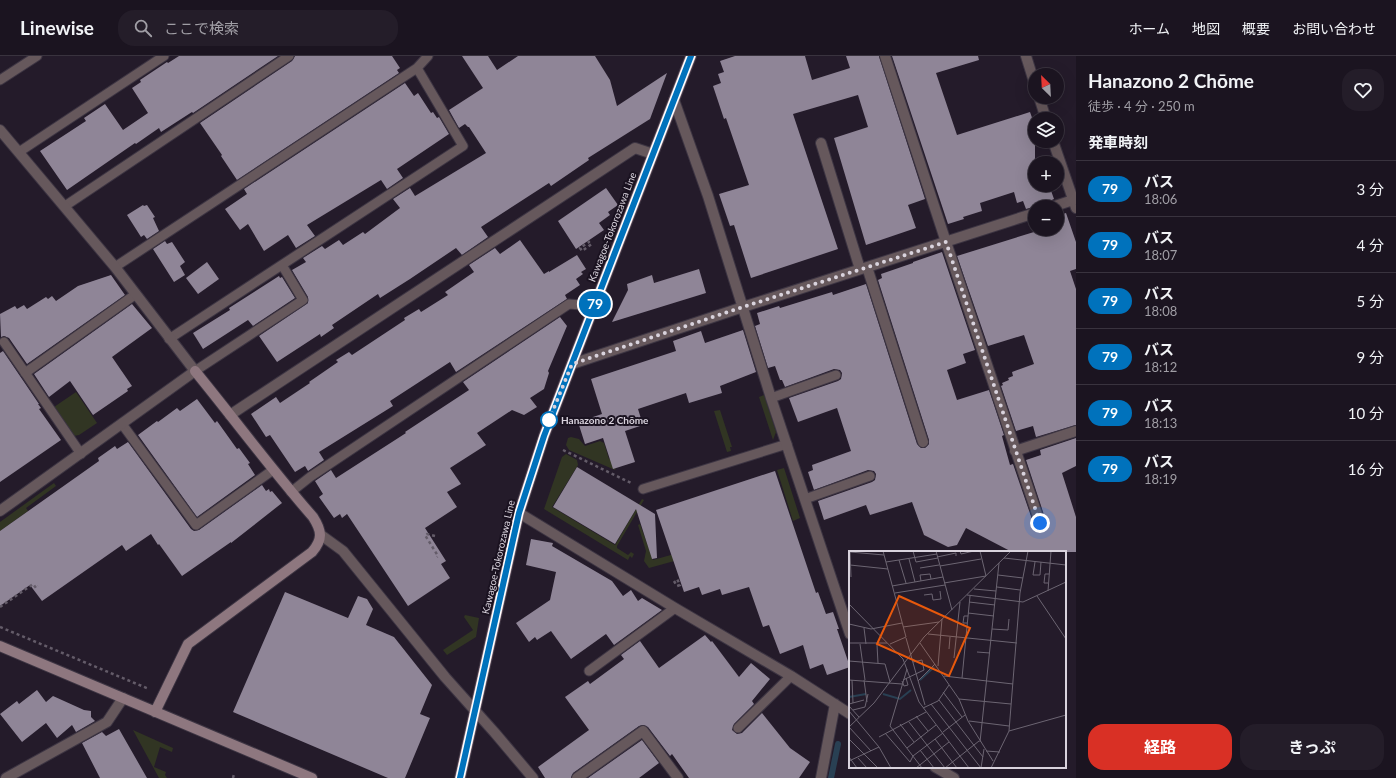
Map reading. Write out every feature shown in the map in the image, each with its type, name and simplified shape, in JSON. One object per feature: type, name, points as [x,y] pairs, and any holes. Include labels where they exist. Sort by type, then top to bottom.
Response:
[{"type":"main road","name":"Kawagoe-Tokorozawa Line","points":[[460,778],[519,513],[546,428],[691,56]]},
{"type":"street","points":[[885,56],[1040,523]]},
{"type":"street","points":[[1026,56],[1030,68]]},
{"type":"street","points":[[674,100],[708,196],[771,398],[849,631]]},
{"type":"street","points":[[0,130],[115,267],[169,339],[273,470],[313,517],[318,524],[321,535],[320,541],[312,552],[188,644],[155,712]]},
{"type":"street","points":[[821,143],[923,442]]},
{"type":"street","points":[[230,415],[635,148],[653,154]]},
{"type":"street","points":[[1056,148],[1075,202],[1064,204]]},
{"type":"street","points":[[572,364],[1028,215]]},
{"type":"street","points":[[0,511],[195,371]]},
{"type":"street","points":[[1015,451],[1076,431]]},
{"type":"street","points":[[519,513],[675,608],[792,676],[849,713]]},
{"type":"street","points":[[321,535],[343,551],[445,677],[532,778]]},
{"type":"street","points":[[0,646],[312,778]]},
{"type":"street","points":[[6,778],[107,722],[123,698]]},
{"type":"street","points":[[821,778],[835,704]]},
{"type":"street","points":[[577,778],[643,731],[678,778]]},
{"type":"street","points":[[937,768],[954,778]]},
{"type":"lane","points":[[0,80],[37,56]]},
{"type":"lane","points":[[19,152],[164,56]]},
{"type":"lane","points":[[65,206],[289,56]]},
{"type":"lane","points":[[115,267],[417,68],[428,56]]},
{"type":"lane","points":[[169,339],[463,146],[417,68]]},
{"type":"lane","points":[[195,371],[302,300],[282,265]]},
{"type":"lane","points":[[25,373],[136,294]]},
{"type":"lane","points":[[291,492],[310,476],[569,304],[594,306]]},
{"type":"lane","points":[[4,342],[81,454]]},
{"type":"lane","points":[[771,398],[836,375]]},
{"type":"lane","points":[[122,424],[196,525],[273,470]]},
{"type":"lane","points":[[643,489],[787,444]]},
{"type":"lane","points":[[805,499],[870,476]]},
{"type":"lane","points":[[589,671],[675,608]]},
{"type":"lane","points":[[738,728],[792,676]]},
{"type":"path","points":[[588,240],[589,242],[580,248],[582,251],[593,243]]},
{"type":"path","points":[[563,450],[643,489]]},
{"type":"path","points":[[435,536],[425,535],[438,556],[437,557]]},
{"type":"path","points":[[0,607],[33,584],[36,588],[38,586]]},
{"type":"path","points":[[0,627],[154,692]]},
{"type":"path","points":[[232,778],[234,774]]},
{"type":"green space","points":[[76,392],[97,423],[79,435],[74,436],[54,407]]},
{"type":"green space","points":[[764,395],[776,432],[773,440],[759,397]]},
{"type":"green space","points":[[720,410],[732,447],[730,447],[731,451],[727,452],[714,411]]},
{"type":"green space","points":[[571,437],[579,439],[585,446],[600,441],[604,443],[609,459],[614,459],[617,464],[615,470],[569,450],[566,445],[568,438]]},
{"type":"green space","points":[[566,454],[577,460],[578,465],[552,507],[615,545],[642,499],[644,500],[617,546],[617,548],[628,555],[631,552],[634,554],[632,558],[630,556],[628,560],[544,509],[562,457]]},
{"type":"green space","points":[[784,468],[800,518],[793,521],[777,470]]},
{"type":"green space","points":[[54,483],[56,486],[26,508],[28,511],[0,531],[0,522]]},
{"type":"green space","points":[[640,524],[653,560],[678,553],[678,560],[649,568],[644,561],[646,551],[638,525]]},
{"type":"green space","points":[[465,615],[479,618],[476,637],[447,655],[443,650],[473,630],[464,617]]},
{"type":"green space","points":[[133,730],[173,748],[172,752],[160,747],[154,767],[166,772],[165,775],[167,778],[159,778]]},
{"type":"building","points":[[179,56],[278,56],[193,113],[192,112],[161,132],[159,128],[136,144],[135,143],[67,190],[40,151],[86,121],[84,118],[105,104],[123,130],[148,113],[132,88],[141,82],[140,80]]},
{"type":"building","points":[[295,56],[392,56],[400,68],[397,70],[399,73],[237,180],[200,123],[292,61]]},
{"type":"building","points":[[462,56],[488,56],[497,70],[518,56],[595,56],[610,80],[617,106],[667,73],[650,119],[588,158],[589,160],[551,186],[549,183],[481,227],[488,237],[462,255],[456,248],[380,298],[378,294],[332,325],[334,328],[321,337],[320,334],[277,362],[259,336],[308,303],[308,297],[292,270],[306,262],[303,258],[322,246],[325,249],[339,240],[343,245],[363,232],[365,234],[400,208],[393,199],[410,188],[415,196],[486,153],[469,127],[465,124],[459,128],[449,110],[483,88]]},
{"type":"building","points":[[735,56],[805,56],[812,80],[850,68],[846,56],[879,56],[925,199],[908,205],[916,228],[866,245],[834,138],[868,127],[858,95],[793,114],[838,249],[751,278],[734,225],[730,226],[719,194],[749,185],[726,118],[724,119],[713,86],[721,83],[718,74],[724,72],[720,61]]},
{"type":"building","points":[[892,56],[978,56],[979,60],[936,73],[957,135],[1028,113],[1028,148],[1035,148],[1035,156],[1028,156],[1028,192],[1052,192],[1054,199],[1028,200],[1028,208],[1026,209],[1023,201],[1017,203],[1014,192],[980,203],[982,211],[948,224]]},
{"type":"building","points":[[405,83],[414,96],[418,93],[431,113],[433,112],[437,118],[439,117],[449,134],[397,169],[403,178],[387,189],[381,180],[307,225],[315,236],[296,248],[288,235],[264,251],[248,224],[240,230],[225,209],[247,194],[244,189]]},
{"type":"building","points":[[606,188],[618,205],[608,212],[610,215],[599,223],[604,230],[576,249],[558,221]]},
{"type":"building","points":[[143,205],[147,205],[155,217],[153,218],[159,231],[147,239],[144,235],[141,237],[127,215]]},
{"type":"building","points":[[1066,213],[1076,242],[1076,269],[1070,271],[1076,289],[1076,425],[1036,437],[1033,426],[1016,431],[1001,386],[1003,385],[1002,383],[1009,380],[1008,378],[1013,376],[1012,372],[1034,364],[1024,335],[988,346],[957,256],[1028,234],[1028,236],[1064,236],[1064,214]]},
{"type":"building","points":[[520,240],[544,274],[577,255],[586,269],[581,272],[583,274],[576,279],[580,285],[565,295],[567,299],[456,372],[450,362],[390,401],[393,406],[319,452],[324,460],[308,471],[305,466],[295,472],[270,435],[266,437],[251,414],[276,397],[280,403],[338,362],[336,360],[349,352],[352,355],[405,320],[404,318],[419,309],[421,312],[448,295],[445,292],[474,272],[469,265],[495,248],[500,254]]},
{"type":"building","points":[[165,241],[167,244],[172,242],[185,262],[180,266],[185,275],[174,282],[153,249]]},
{"type":"building","points":[[942,252],[975,350],[963,354],[966,363],[947,370],[957,400],[989,390],[1004,435],[1002,436],[1010,465],[1013,464],[1034,525],[1038,529],[1045,528],[1046,521],[1026,460],[1041,455],[1040,450],[1076,438],[1076,466],[1062,473],[1076,517],[1076,552],[1010,551],[966,528],[957,545],[948,547],[924,535],[912,502],[870,515],[866,505],[824,520],[818,501],[872,482],[875,480],[876,474],[874,471],[868,470],[814,490],[808,472],[813,470],[812,465],[851,451],[837,408],[798,422],[789,398],[838,381],[841,379],[842,373],[840,370],[834,369],[785,387],[782,380],[780,380],[775,366],[768,368],[755,326],[760,324],[757,313],[779,306],[780,308],[832,292],[833,295],[866,284],[917,444],[921,448],[925,448],[929,444],[929,440],[878,280],[882,278],[881,274]]},
{"type":"building","points":[[207,262],[219,279],[198,294],[186,278]]},
{"type":"building","points":[[699,269],[706,293],[612,322],[628,290],[627,284],[652,275],[654,283]]},
{"type":"building","points":[[111,275],[125,295],[27,364],[9,338],[4,336],[1,337],[0,314],[15,306],[17,309],[24,305],[27,309],[46,297],[48,299],[52,296],[56,301],[78,286]]},
{"type":"building","points":[[279,276],[280,278],[282,277],[295,298],[253,326],[248,320],[203,349],[193,333],[230,310],[229,308]]},
{"type":"building","points":[[132,304],[152,328],[112,357],[132,386],[127,389],[128,391],[93,415],[70,381],[49,397],[34,374]]},
{"type":"building","points":[[560,317],[567,326],[548,371],[549,373],[544,389],[530,398],[537,407],[524,415],[512,410],[477,433],[486,445],[450,468],[461,484],[447,492],[457,507],[425,528],[446,561],[441,564],[450,578],[408,606],[347,514],[342,518],[340,514],[334,518],[319,497],[323,494],[315,481],[331,470],[336,478],[406,433],[405,432],[469,390],[463,382]]},
{"type":"building","points":[[743,330],[756,372],[720,386],[722,393],[689,403],[686,393],[638,409],[643,425],[625,431],[635,462],[613,469],[603,438],[585,444],[578,422],[602,414],[591,379],[676,351],[673,341],[701,331],[705,343]]},
{"type":"building","points":[[3,351],[39,404],[41,408],[39,409],[61,440],[0,482],[0,353]]},
{"type":"building","points":[[197,399],[215,423],[217,421],[237,449],[239,448],[250,463],[248,464],[255,475],[197,517],[138,435],[177,408],[180,411]]},
{"type":"building","points":[[128,442],[191,529],[194,531],[199,530],[262,485],[266,491],[269,489],[270,492],[272,491],[282,503],[231,543],[182,576],[151,534],[126,551],[122,545],[42,601],[30,585],[0,606],[0,531],[99,461],[98,458],[115,446],[117,449]]},
{"type":"building","points":[[577,467],[655,514],[657,558],[652,559],[636,509],[615,544],[553,507]]},
{"type":"building","points":[[775,471],[816,593],[818,592],[826,614],[833,612],[849,667],[827,675],[823,664],[810,669],[803,645],[780,654],[769,625],[763,627],[749,587],[722,595],[720,589],[702,595],[699,587],[684,592],[656,510]]},
{"type":"building","points":[[531,539],[553,543],[552,546],[612,581],[623,596],[631,590],[638,601],[642,598],[662,610],[614,645],[606,634],[571,659],[551,631],[537,640],[535,637],[529,642],[516,623],[550,600],[556,572],[526,565]]},
{"type":"building","points":[[285,592],[348,618],[358,596],[367,599],[373,609],[366,625],[394,637],[432,685],[420,714],[430,718],[405,778],[388,778],[233,712]]},
{"type":"building","points":[[705,635],[711,642],[712,641],[739,677],[751,663],[770,679],[752,701],[754,704],[734,724],[732,730],[737,734],[742,733],[762,713],[790,748],[810,762],[799,778],[689,778],[672,754],[670,756],[648,727],[643,725],[639,726],[573,773],[571,778],[545,778],[538,767],[589,730],[565,697],[588,681],[590,684],[624,659],[621,655],[640,641],[659,668]]},
{"type":"building","points":[[37,690],[46,702],[53,696],[84,710],[91,711],[91,717],[95,721],[76,732],[72,725],[57,738],[46,723],[22,742],[0,714],[17,701],[19,704]]},
{"type":"building","points":[[119,729],[147,778],[100,778],[82,743],[102,732],[106,736]]},
{"type":"building","points":[[642,740],[659,763],[639,778],[588,778]]},
{"type":"waterway","points":[[831,778],[838,744]]},
{"type":"bus line","name":"79","points":[[460,778],[519,513],[546,428],[691,56]]},
{"type":"place","name":"Hanazono 2 Chōme","points":[[549,420]]},
{"type":"route","points":[[549,420],[572,364],[946,242],[1040,523]]}]
